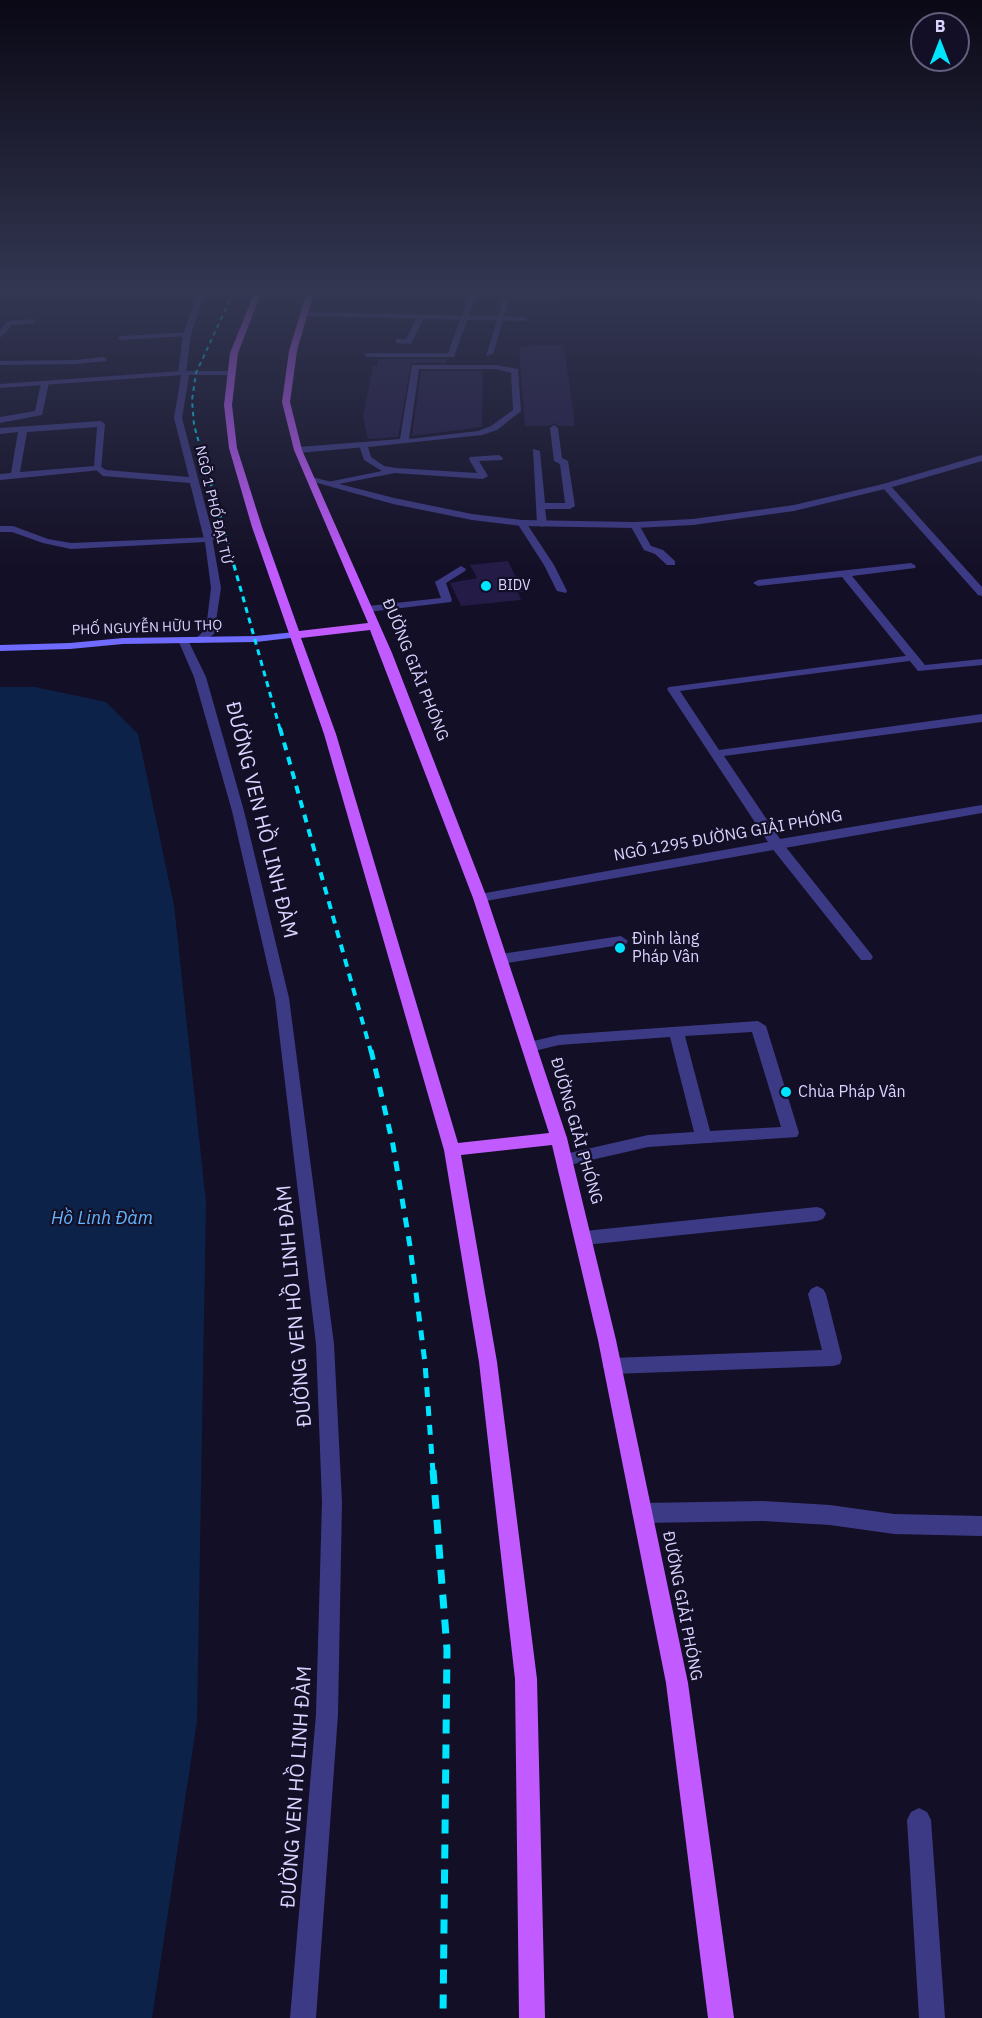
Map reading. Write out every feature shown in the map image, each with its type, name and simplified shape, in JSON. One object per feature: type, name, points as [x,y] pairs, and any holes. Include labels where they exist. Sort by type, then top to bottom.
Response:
[{"type":"main road","points":[[230,385],[228,405],[233,448],[257,527],[330,734],[452,1150],[488,1362],[526,1679],[532,2018]]},
{"type":"main road","name":"ĐƯỜNG GIẢI PHÓNG","points":[[288,385],[286,402],[298,450],[368,609],[426,753],[501,959],[565,1160],[585,1238],[677,1683],[721,2018]]},
{"type":"main road","points":[[295,635],[374,626]]},
{"type":"main road","name":"PHỐ NGUYỄN HỮU THỌ","points":[[0,648],[295,635]]},
{"type":"main road","points":[[452,1150],[559,1138]]},
{"type":"street","points":[[0,420],[39,413],[45,385]]},
{"type":"street","name":"NGÕ 1 PHỐ ĐẠI TỪ","points":[[183,385],[178,418],[192,480],[209,539],[216,588],[211,629],[208,634],[191,640]]},
{"type":"street","points":[[404,441],[412,385]]},
{"type":"street","points":[[298,450],[479,433],[501,424],[517,411],[515,385]]},
{"type":"street","points":[[0,432],[101,424],[98,468],[103,473],[192,480]]},
{"type":"street","points":[[541,506],[570,506],[564,461],[558,461],[554,428]]},
{"type":"street","points":[[15,476],[23,430]]},
{"type":"street","points":[[363,445],[367,458],[381,468],[396,471],[483,476],[473,459],[499,458]]},
{"type":"street","points":[[536,451],[542,524]]},
{"type":"street","points":[[312,480],[432,510],[522,523],[634,525],[693,522],[794,508],[973,465],[982,458]]},
{"type":"street","points":[[0,477],[98,468]]},
{"type":"street","points":[[331,484],[385,472],[406,473]]},
{"type":"street","points":[[886,486],[982,593]]},
{"type":"street","points":[[522,523],[549,565],[562,591]]},
{"type":"street","points":[[634,525],[647,548],[659,552],[671,563]]},
{"type":"street","points":[[0,529],[13,529],[46,541],[71,546],[209,539]]},
{"type":"street","points":[[758,583],[911,566]]},
{"type":"street","points":[[368,609],[447,600],[440,582],[461,569]]},
{"type":"street","points":[[845,574],[922,669],[982,662]]},
{"type":"street","points":[[969,578],[982,578]]},
{"type":"street","name":"ĐƯỜNG VEN HỒ LINH ĐÀM","points":[[191,640],[238,811],[282,998],[325,1344],[332,1502],[327,1714],[303,2018]]},
{"type":"street","points":[[866,957],[776,844],[674,689],[913,658]]},
{"type":"street","points":[[715,754],[982,718]]},
{"type":"street","name":"NGÕ 1295 ĐƯỜNG GIẢI PHÓNG","points":[[480,898],[982,809]]},
{"type":"street","points":[[501,959],[621,941]]},
{"type":"street","points":[[530,1047],[559,1040],[759,1026],[791,1133],[648,1141],[565,1160]]},
{"type":"street","points":[[676,1031],[704,1138]]},
{"type":"street","points":[[585,1238],[817,1214]]},
{"type":"street","points":[[612,1366],[833,1358],[817,1294]]},
{"type":"street","points":[[642,1513],[763,1510],[830,1515],[894,1524],[982,1526]]},
{"type":"street","points":[[919,1820],[932,2018]]},
{"type":"water","name":"Hồ Linh Đàm","points":[[0,687],[35,687],[106,702],[138,734],[174,905],[206,1202],[197,1721],[152,2018],[0,2018]]},
{"type":"building","points":[[369,385],[407,385],[398,437],[368,439],[363,416]]},
{"type":"building","points":[[419,385],[483,385],[482,427],[412,436]]},
{"type":"building","points":[[522,385],[569,385],[575,426],[559,426],[554,423],[549,426],[525,426]]},
{"type":"building","name":"BIDV","points":[[508,561],[523,592],[518,592],[521,600],[461,606],[450,583],[477,578],[470,565]]},
{"type":"railway","points":[[194,385],[192,400],[194,425],[210,482]]},
{"type":"railway","points":[[210,480],[280,729]]},
{"type":"railway","points":[[280,728],[371,1052]]},
{"type":"railway","points":[[371,1050],[393,1145],[410,1246],[425,1363],[433,1472]]},
{"type":"railway","points":[[433,1470],[447,1649],[443,2018]]},
{"type":"place","name":"BIDV","points":[[486,586]]},
{"type":"place","name":"Đình làng Pháp Vân","points":[[620,948]]},
{"type":"place","name":"Chùa Pháp Vân","points":[[786,1092]]}]
